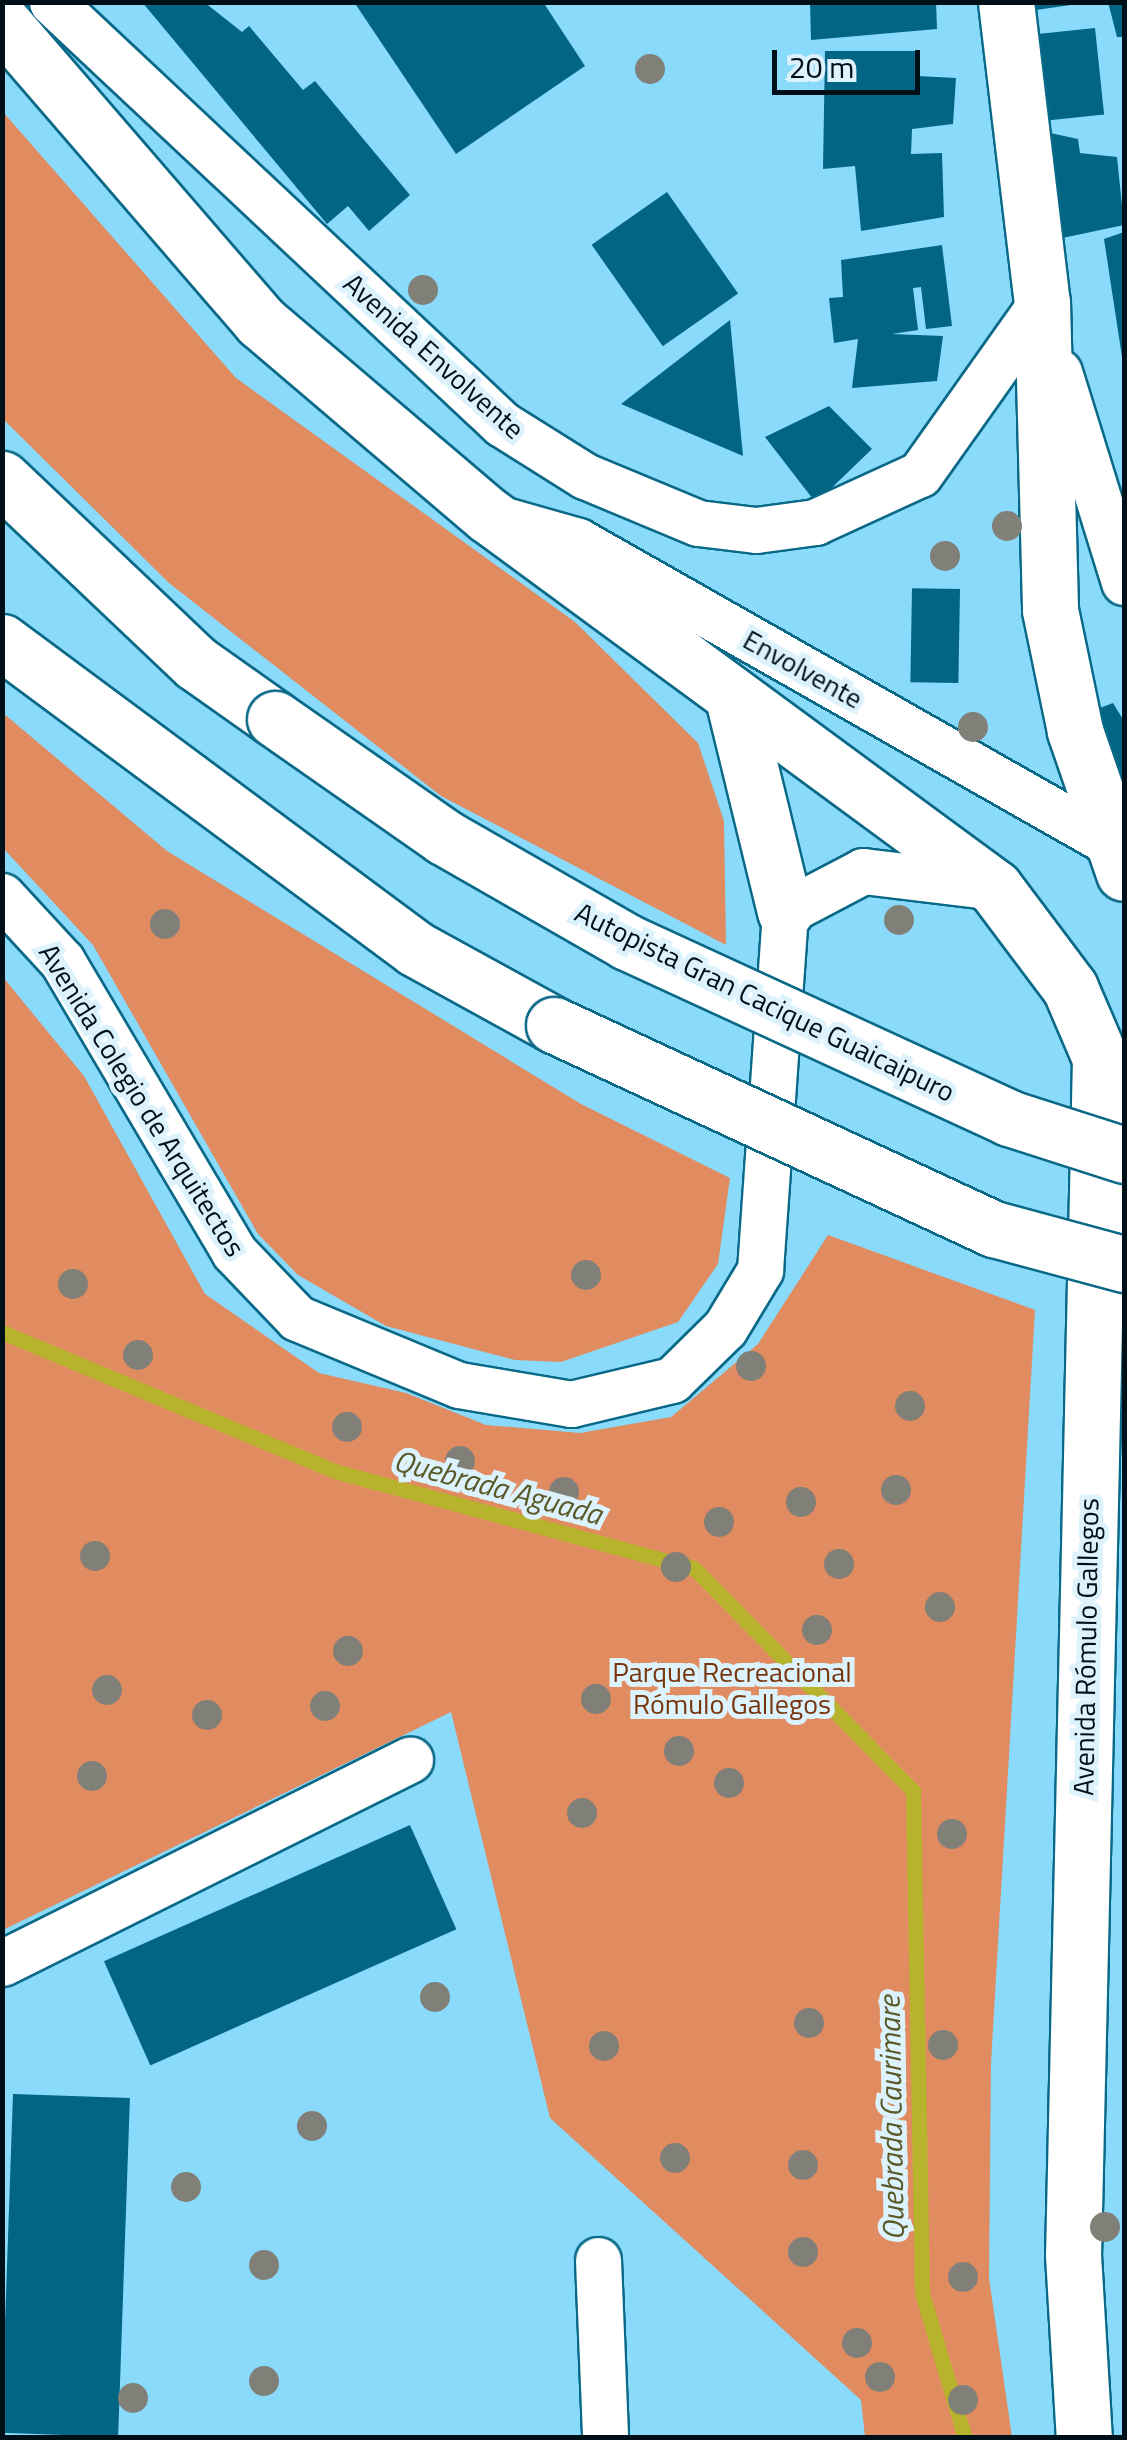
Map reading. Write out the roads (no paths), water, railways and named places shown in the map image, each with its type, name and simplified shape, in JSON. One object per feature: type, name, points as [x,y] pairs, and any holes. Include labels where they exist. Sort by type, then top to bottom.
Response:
[{"type":"main road","points":[[1006,2],[1042,302],[1039,462],[1050,610],[1074,730],[1120,855]]},
{"type":"main road","name":"Avenida Envolvente","points":[[2,22],[261,322],[488,516],[996,888]]},
{"type":"main road","name":"Autopista Gran Cacique Guaicaipuro","points":[[2,479],[196,663],[444,837],[627,942],[1009,1118],[1124,1155]]},
{"type":"main road","points":[[2,642],[416,949],[554,1024],[994,1229],[1124,1264]]},
{"type":"main road","points":[[733,698],[785,912]]},
{"type":"main road","name":"Avenida Rómulo Gallegos","points":[[996,888],[1070,988],[1100,1058],[1073,2256],[1084,2438]]},
{"type":"street","name":"Avenida Envolvente","points":[[49,2],[132,174]]},
{"type":"street","name":"Avenida Envolvente","points":[[49,2],[502,424],[585,476],[698,523],[756,530],[814,522],[920,474],[1042,302]]},
{"type":"street","points":[[1042,302],[1081,464],[1124,582]]},
{"type":"street","name":"Envolvente","points":[[488,516],[578,541],[1120,855]]},
{"type":"street","points":[[785,912],[863,871],[996,888]]},
{"type":"street","name":"Avenida Colegio de Arquitectos","points":[[2,896],[62,961],[234,1252],[297,1318],[459,1385],[571,1404],[672,1380],[725,1328],[760,1270],[785,912]]},
{"type":"street","points":[[2,1963],[410,1760]]},
{"type":"street","points":[[598,2260],[605,2438]]},
{"type":"waterway","name":"Quebrada Aguada","points":[[2,1332],[334,1471],[694,1568],[913,1791],[922,2293],[965,2438]]},
{"type":"park label","name":"Parque Recreacional Rómulo Gallegos","points":[[732,1688]]},
{"type":"water label","name":"Quebrada Caurimare","points":[[891,2118]]}]
